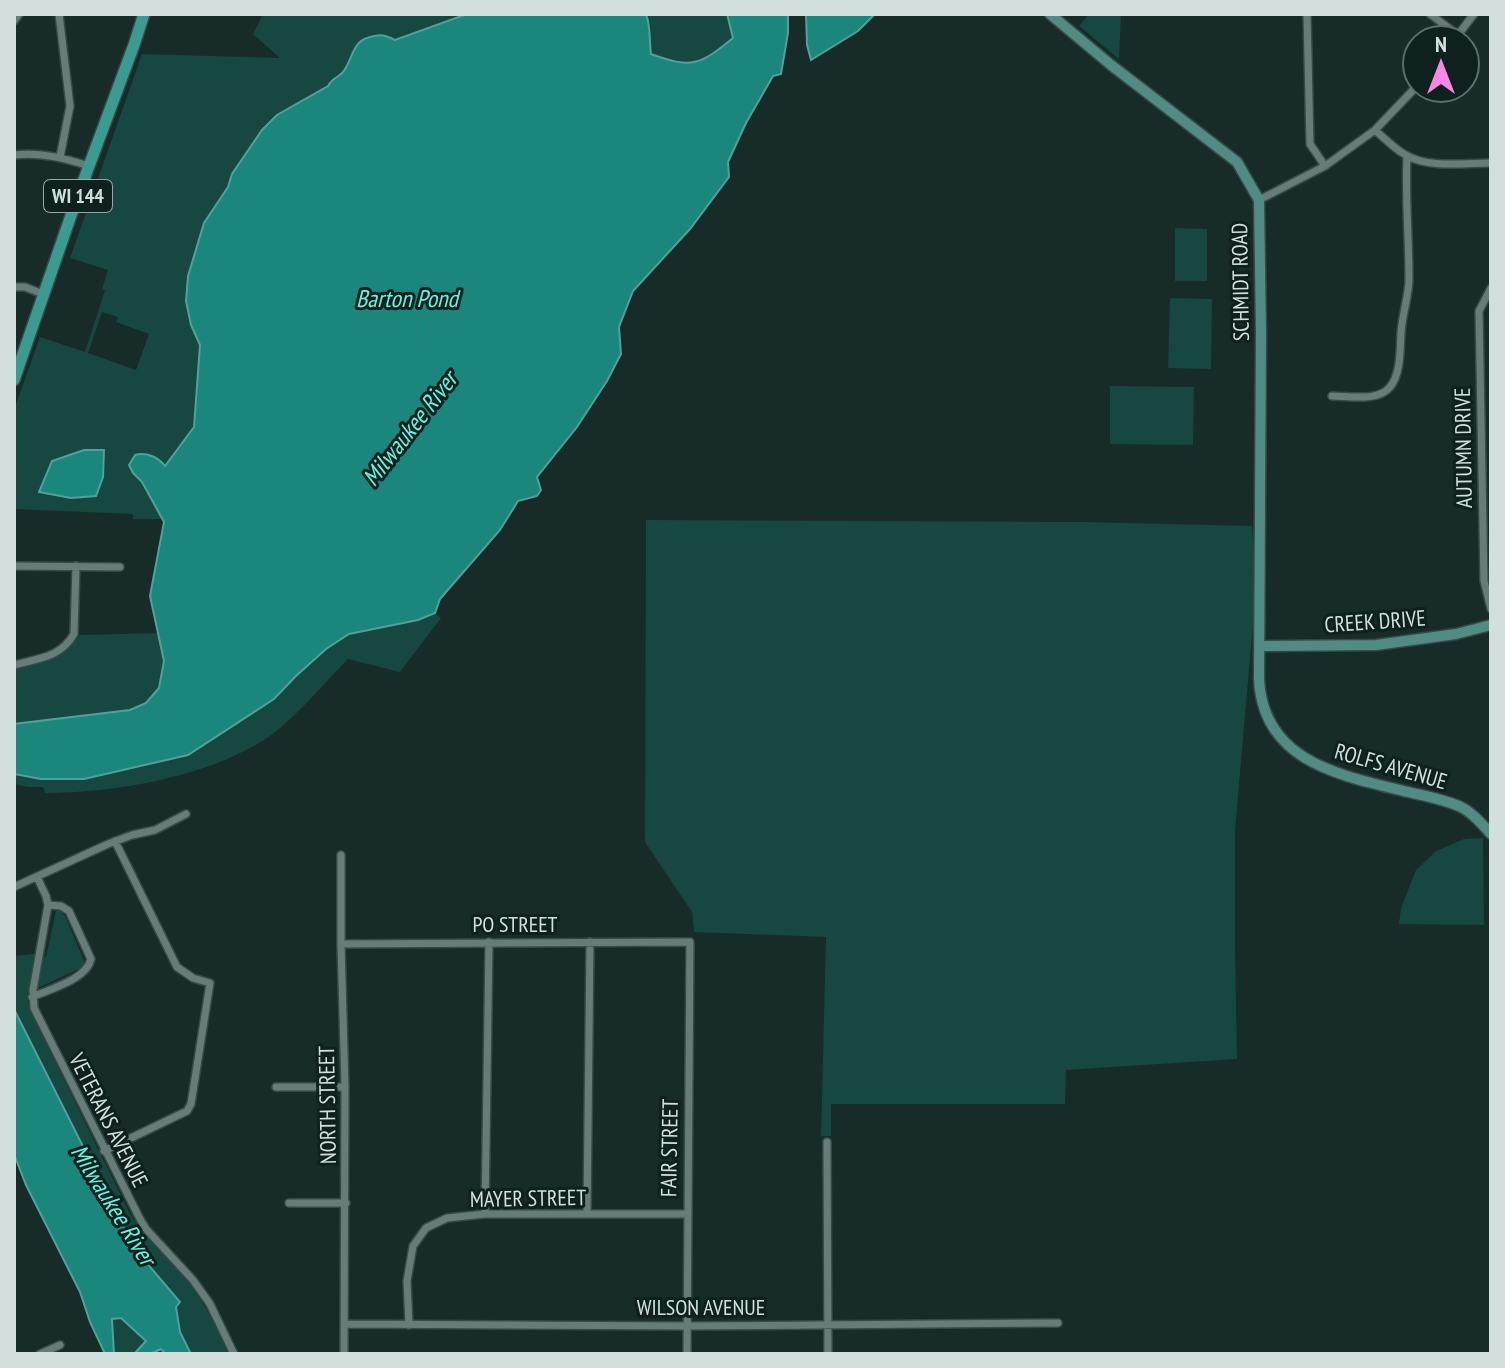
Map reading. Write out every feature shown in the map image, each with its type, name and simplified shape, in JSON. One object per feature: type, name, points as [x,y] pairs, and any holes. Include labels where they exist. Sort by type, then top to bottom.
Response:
[{"type":"main road","name":"WI 144","points":[[14,380],[144,14]]},
{"type":"street","points":[[14,21],[19,14]]},
{"type":"street","points":[[59,14],[70,106],[60,157]]},
{"type":"street","name":"SCHMIDT ROAD","points":[[1050,14],[1237,162],[1259,200],[1260,646]]},
{"type":"street","points":[[1307,14],[1310,144],[1325,166]]},
{"type":"street","points":[[1259,200],[1325,166],[1375,130],[1401,103]]},
{"type":"street","points":[[1375,130],[1407,156],[1437,163],[1491,163]]},
{"type":"street","points":[[14,155],[60,157],[89,166]]},
{"type":"street","points":[[1332,396],[1366,397],[1382,393],[1396,377],[1409,283],[1407,156]]},
{"type":"street","points":[[14,287],[25,287],[43,294]]},
{"type":"street","name":"AUTUMN DRIVE","points":[[1491,288],[1479,311],[1484,581],[1491,609]]},
{"type":"street","points":[[14,566],[120,567]]},
{"type":"street","points":[[14,665],[59,653],[69,642],[74,634],[76,566]]},
{"type":"street","name":"CREEK DRIVE","points":[[1260,646],[1376,645],[1456,634],[1491,625]]},
{"type":"street","name":"ROLFS AVENUE","points":[[1260,646],[1260,695],[1268,719],[1281,739],[1302,758],[1333,772],[1461,807],[1491,834]]},
{"type":"street","points":[[14,887],[115,841],[155,830],[186,814]]},
{"type":"street","points":[[104,1151],[187,1111],[191,1104],[210,983],[193,978],[177,967],[115,841]]},
{"type":"street","name":"NORTH STREET","points":[[341,855],[346,1203],[344,1354]]},
{"type":"street","points":[[32,997],[48,905],[37,877]]},
{"type":"street","points":[[32,997],[83,974],[90,967],[91,959],[69,911],[61,906],[48,905]]},
{"type":"street","points":[[485,1214],[489,942]]},
{"type":"street","points":[[587,1214],[590,942]]},
{"type":"street","name":"PO STREET","points":[[341,944],[690,942]]},
{"type":"street","name":"FAIR STREET","points":[[687,1354],[690,942]]},
{"type":"street","name":"VETERANS AVENUE","points":[[32,997],[34,1008],[140,1219],[210,1304],[234,1354]]},
{"type":"street","points":[[276,1087],[345,1087]]},
{"type":"street","points":[[827,1142],[828,1354]]},
{"type":"street","points":[[289,1203],[346,1203]]},
{"type":"street","name":"MAYER STREET","points":[[409,1325],[407,1281],[413,1246],[426,1228],[447,1218],[485,1214],[687,1214]]},
{"type":"street","name":"WILSON AVENUE","points":[[344,1324],[687,1326],[1058,1323]]},
{"type":"street","points":[[40,1354],[60,1345]]},
{"type":"shaded area","points":[[263,14],[467,14],[395,40],[356,46],[342,73],[328,86],[277,115],[262,130],[232,174],[228,187],[204,223],[188,276],[191,325],[200,345],[194,427],[165,466],[133,473],[142,482],[162,519],[133,519],[133,514],[14,509],[14,410],[40,337],[85,352],[105,290],[102,289],[108,270],[70,258],[142,54],[280,58],[253,34]],"holes":[[[102,312],[118,317],[116,322],[149,334],[136,370],[88,353]]]},
{"type":"shaded area","points":[[646,14],[727,14],[733,37],[712,54],[695,62],[665,59],[651,54]]},
{"type":"shaded area","points":[[1089,14],[1121,14],[1119,59],[1079,26]]},
{"type":"shaded area","points":[[1175,228],[1207,229],[1207,281],[1175,281]]},
{"type":"shaded area","points":[[1170,298],[1212,299],[1211,369],[1168,368]]},
{"type":"shaded area","points":[[1110,386],[1194,387],[1193,445],[1110,444]]},
{"type":"shaded area","points":[[646,520],[1252,526],[1255,574],[1253,624],[1235,830],[1237,1059],[1066,1070],[1065,1104],[831,1104],[831,1136],[821,1136],[826,937],[694,932],[692,912],[645,842]]},
{"type":"shaded area","points":[[435,613],[441,618],[400,672],[348,659],[284,725],[224,761],[164,779],[102,790],[45,793],[43,787],[14,784],[14,774],[41,779],[274,699],[326,648],[349,634],[418,620]]},
{"type":"shaded area","points":[[159,633],[163,660],[161,679],[154,695],[146,703],[130,710],[14,724],[14,668],[58,653],[80,635]]},
{"type":"shaded area","points":[[1483,838],[1484,925],[1399,924],[1401,908],[1416,870],[1436,851],[1464,839]]},
{"type":"shaded area","points":[[56,911],[65,916],[85,963],[83,967],[27,993],[29,1008],[130,1214],[197,1294],[228,1354],[191,1354],[180,1332],[176,1306],[179,1301],[134,1248],[14,1009],[14,956],[34,954],[46,957]]},
{"type":"shaded area","points":[[122,1318],[146,1341],[136,1353],[150,1354],[114,1354],[112,1319]]},
{"type":"water","name":"Barton Pond","points":[[467,14],[646,14],[651,54],[686,63],[703,59],[733,38],[727,14],[788,14],[788,33],[781,74],[773,76],[746,123],[728,162],[729,177],[690,229],[633,291],[619,327],[621,354],[577,427],[537,477],[541,490],[537,496],[518,501],[500,530],[440,599],[435,613],[418,620],[349,634],[326,649],[274,699],[188,755],[84,779],[41,779],[14,774],[14,724],[130,710],[146,703],[159,688],[164,661],[150,596],[164,522],[129,465],[135,455],[144,454],[156,458],[165,466],[194,427],[200,345],[191,325],[186,301],[188,276],[204,223],[228,187],[232,174],[262,130],[277,115],[328,86],[346,68],[356,47],[364,39],[380,35],[395,40]]},
{"type":"water","points":[[806,14],[875,14],[858,31],[811,60]]},
{"type":"water","points":[[84,450],[104,450],[103,477],[96,496],[71,498],[39,492],[52,461]]},
{"type":"water","points":[[14,1009],[134,1248],[180,1302],[176,1307],[180,1332],[191,1354],[166,1354],[161,1349],[150,1354],[135,1353],[146,1341],[121,1318],[112,1319],[114,1354],[105,1354],[80,1292],[26,1185],[14,1154]]},
{"type":"water label","name":"Milwaukee River","points":[[410,429]]},
{"type":"water label","name":"Milwaukee River","points":[[113,1205]]}]
